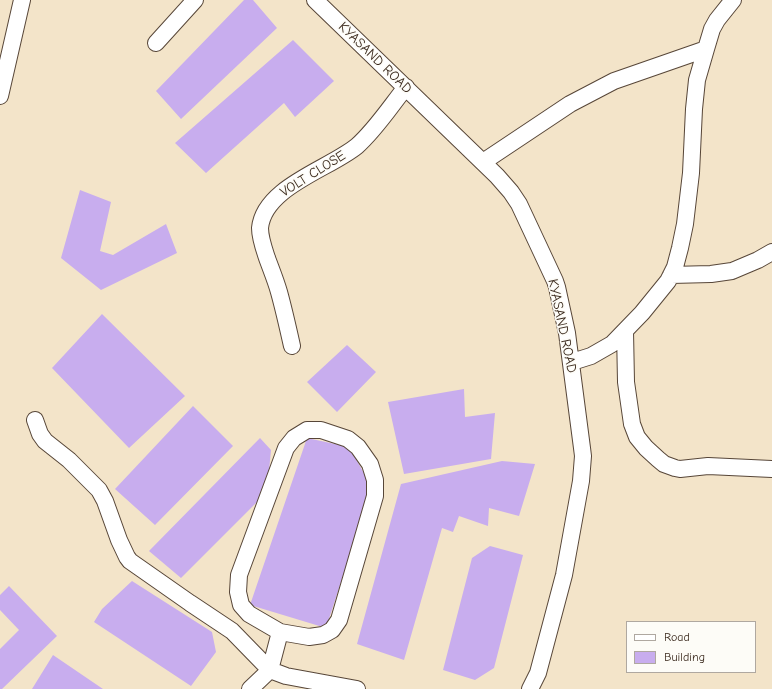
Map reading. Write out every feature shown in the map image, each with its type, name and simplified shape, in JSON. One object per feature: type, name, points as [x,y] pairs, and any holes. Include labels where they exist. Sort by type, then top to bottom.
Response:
[{"type":"street","points":[[0,96],[22,0]]},
{"type":"street","points":[[156,43],[195,0]]},
{"type":"street","name":"KYASAND ROAD","points":[[315,0],[507,187],[519,204],[555,281],[572,362],[583,456],[581,481],[564,575],[538,673],[530,689]]},
{"type":"street","points":[[572,362],[590,356],[612,344],[642,313],[668,281],[671,275],[680,248],[685,224],[691,173],[697,80],[712,28],[734,0]]},
{"type":"street","points":[[483,162],[570,104],[614,81],[706,49]]},
{"type":"street","name":"VOLT CLOSE","points":[[292,346],[279,292],[262,242],[260,229],[262,218],[268,206],[277,196],[286,189],[335,160],[356,146],[367,136],[406,87]]},
{"type":"street","points":[[671,275],[711,274],[732,271],[758,260],[772,252]]},
{"type":"street","points":[[625,332],[626,382],[632,424],[637,437],[646,448],[664,464],[680,469],[708,466],[772,469]]},
{"type":"street","points":[[35,420],[40,434],[46,441],[69,460],[99,490],[105,501],[119,540],[130,561],[232,631],[270,670],[294,678],[357,689]]},
{"type":"street","points":[[307,430],[321,430],[348,439],[358,448],[370,464],[376,480],[375,496],[339,620],[332,630],[323,635],[309,636],[280,632],[249,614],[242,605],[238,592],[239,574],[286,448],[294,438],[307,430]]},
{"type":"street","points":[[250,689],[270,670],[280,632]]},
{"type":"building","points":[[244,0],[253,0],[277,28],[181,119],[156,91]]},
{"type":"building","points":[[293,40],[334,81],[295,117],[284,103],[206,173],[175,143]]},
{"type":"building","points":[[80,190],[111,202],[100,251],[113,255],[166,224],[177,253],[101,290],[61,258]]},
{"type":"building","points":[[102,314],[185,396],[129,448],[52,368]]},
{"type":"building","points":[[347,345],[376,372],[337,412],[307,382]]},
{"type":"building","points":[[464,389],[465,417],[495,413],[491,459],[404,474],[388,402]]},
{"type":"building","points":[[193,406],[233,446],[155,525],[115,489]]},
{"type":"building","points":[[260,438],[271,450],[267,492],[181,578],[149,551]]},
{"type":"building","points":[[307,438],[349,447],[372,487],[326,628],[250,605]]},
{"type":"building","points":[[502,461],[535,464],[519,516],[489,508],[488,526],[459,516],[453,532],[442,528],[404,660],[357,644],[401,484]]},
{"type":"building","points":[[490,546],[523,555],[494,668],[475,680],[443,670],[472,558]]},
{"type":"building","points":[[132,581],[212,632],[216,652],[191,686],[94,622],[102,609]]},
{"type":"building","points":[[9,586],[57,636],[2,689],[0,689],[0,649],[19,630],[0,610],[0,595]]},
{"type":"building","points":[[53,655],[103,689],[32,689]]}]
